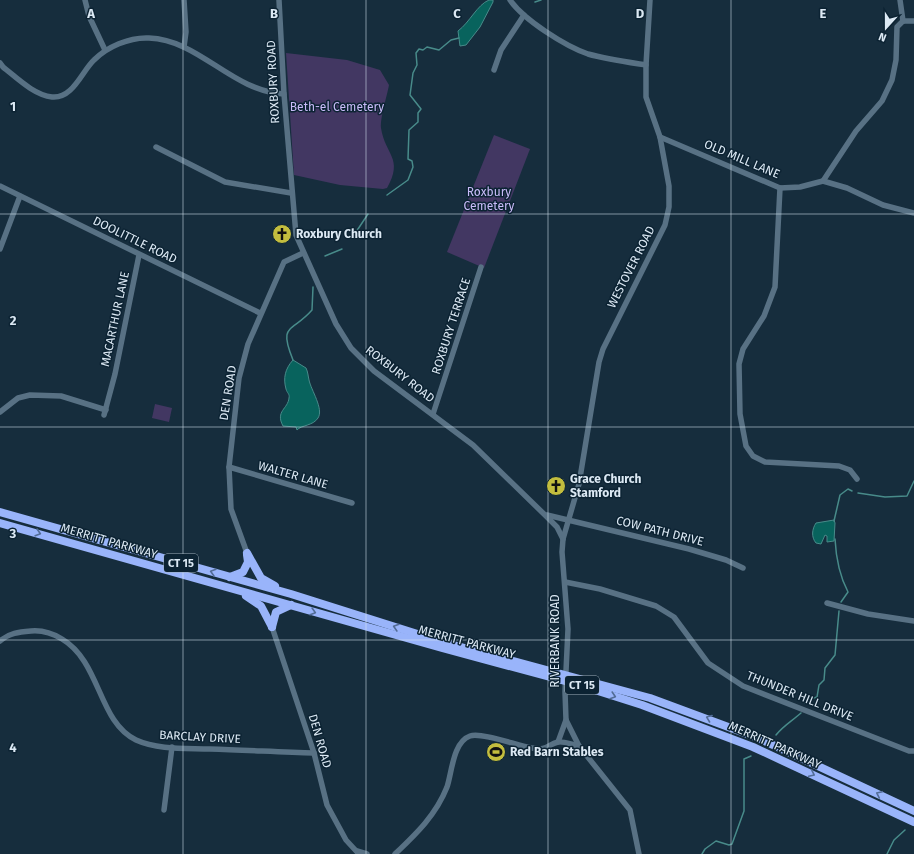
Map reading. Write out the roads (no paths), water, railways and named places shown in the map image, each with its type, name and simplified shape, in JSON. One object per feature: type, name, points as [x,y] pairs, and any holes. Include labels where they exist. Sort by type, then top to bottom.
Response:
[{"type":"highway","name":"MERRITT PARKWAY","points":[[0,512],[291,594],[446,643],[636,694],[706,717],[758,738],[914,811]]},
{"type":"highway","name":"MERRITT PARKWAY","points":[[0,522],[442,648],[576,684],[642,705],[753,747],[914,822]]},
{"type":"highway","points":[[230,577],[240,574],[246,568],[248,562],[247,553]]},
{"type":"highway","points":[[247,553],[261,578],[269,584],[291,594]]},
{"type":"highway","points":[[235,589],[261,606],[272,627]]},
{"type":"highway","points":[[272,627],[276,612],[291,605]]},
{"type":"street","points":[[85,0],[89,16],[105,50]]},
{"type":"street","points":[[184,0],[186,32],[184,47]]},
{"type":"street","name":"ROXBURY ROAD","points":[[279,0],[291,193],[296,235],[336,324],[351,348],[374,371],[473,445],[557,527],[563,539]]},
{"type":"street","points":[[510,0],[524,15],[570,46],[587,54],[646,65]]},
{"type":"street","name":"WESTOVER ROAD","points":[[563,539],[570,520],[579,484],[597,369],[603,349],[665,225],[670,207],[669,186],[660,137],[646,97],[646,65],[650,0]]},
{"type":"street","points":[[900,0],[903,21]]},
{"type":"street","points":[[494,70],[501,50],[524,15]]},
{"type":"street","points":[[912,211],[883,204],[847,188],[823,181],[856,131],[882,101],[892,80],[896,60],[897,27],[903,21],[914,21]]},
{"type":"street","points":[[0,63],[3,67],[36,91],[53,97],[63,94],[74,87],[92,61],[105,50],[134,40],[148,38],[166,40],[184,47],[243,83],[270,93],[284,94]]},
{"type":"street","name":"OLD MILL LANE","points":[[660,137],[780,188],[800,188],[823,181]]},
{"type":"street","points":[[156,147],[226,182],[291,193]]},
{"type":"street","name":"DOOLITTLE ROAD","points":[[0,186],[260,313]]},
{"type":"street","points":[[780,188],[775,287],[764,316],[743,349],[739,364],[740,414],[746,446],[754,456],[764,462],[839,466],[850,470],[857,479]]},
{"type":"street","points":[[0,249],[20,196]]},
{"type":"street","name":"DEN ROAD","points":[[247,553],[231,509],[229,467],[239,378],[248,344],[260,313],[284,262],[303,253]]},
{"type":"street","name":"MACARTHUR LANE","points":[[0,412],[18,398],[30,395],[61,396],[105,412],[112,388],[139,255]]},
{"type":"street","name":"ROXBURY TERRACE","points":[[433,414],[482,267]]},
{"type":"street","name":"WALTER LANE","points":[[229,467],[352,503]]},
{"type":"street","points":[[545,515],[570,520]]},
{"type":"street","name":"COW PATH DRIVE","points":[[570,520],[689,549],[726,560],[743,568]]},
{"type":"street","name":"RIVERBANK ROAD","points":[[558,742],[566,720],[565,692],[568,629],[562,552],[563,539]]},
{"type":"street","name":"THUNDER HILL DRIVE","points":[[565,582],[600,589],[656,606],[674,617],[708,663],[742,686],[909,751],[914,751]]},
{"type":"street","points":[[827,603],[868,614],[914,621]]},
{"type":"street","name":"DEN ROAD","points":[[272,627],[314,753],[327,804],[336,825],[346,840],[358,852]]},
{"type":"street","name":"BARCLAY DRIVE","points":[[0,641],[7,635],[39,630],[56,635],[73,645],[84,658],[114,720],[134,739],[146,744],[172,747],[314,753]]},
{"type":"street","name":"RIVERBANK ROAD","points":[[566,720],[579,746],[630,810],[639,854]]},
{"type":"street","points":[[395,854],[431,817],[440,803],[447,786],[458,748],[464,740],[471,736],[481,736],[542,749],[558,742],[579,746]]},
{"type":"street","points":[[164,810],[172,747]]},
{"type":"street","points":[[358,852],[367,854]]},
{"type":"waterway","points":[[535,2],[541,0]]},
{"type":"waterway","points":[[387,195],[408,180],[413,167],[412,161],[408,159],[409,130],[418,122],[418,113],[421,109],[410,95],[413,73],[417,65],[416,53],[419,49],[423,50],[427,47],[439,50],[451,40],[459,38]]},
{"type":"waterway","points":[[352,238],[368,214]]},
{"type":"waterway","points":[[325,256],[342,249]]},
{"type":"waterway","points":[[293,360],[287,340],[287,334],[293,326],[312,310],[313,287]]},
{"type":"waterway","points":[[858,493],[885,497],[907,496],[914,481]]},
{"type":"waterway","points":[[834,521],[840,495],[848,489],[852,491]]},
{"type":"waterway","points":[[835,539],[838,566],[848,592],[841,602]]},
{"type":"waterway","points":[[805,703],[810,699],[817,697],[819,685],[824,680],[825,668],[835,655],[839,611]]},
{"type":"waterway","points":[[776,735],[801,713]]},
{"type":"waterway","points":[[702,854],[705,849],[716,841],[729,845],[732,844],[744,811],[744,759],[751,756]]},
{"type":"waterway","points":[[887,854],[894,840],[905,830]]},
{"type":"place","name":"Roxbury Church","points":[[282,234]]},
{"type":"place","name":"Grace Church Stamford","points":[[556,486]]},
{"type":"place","name":"Red Barn Stables","points":[[496,752]]},
{"type":"park label","name":"Beth-el Cemetery","points":[[337,107]]},
{"type":"park label","name":"Roxbury Cemetery","points":[[489,199]]}]
